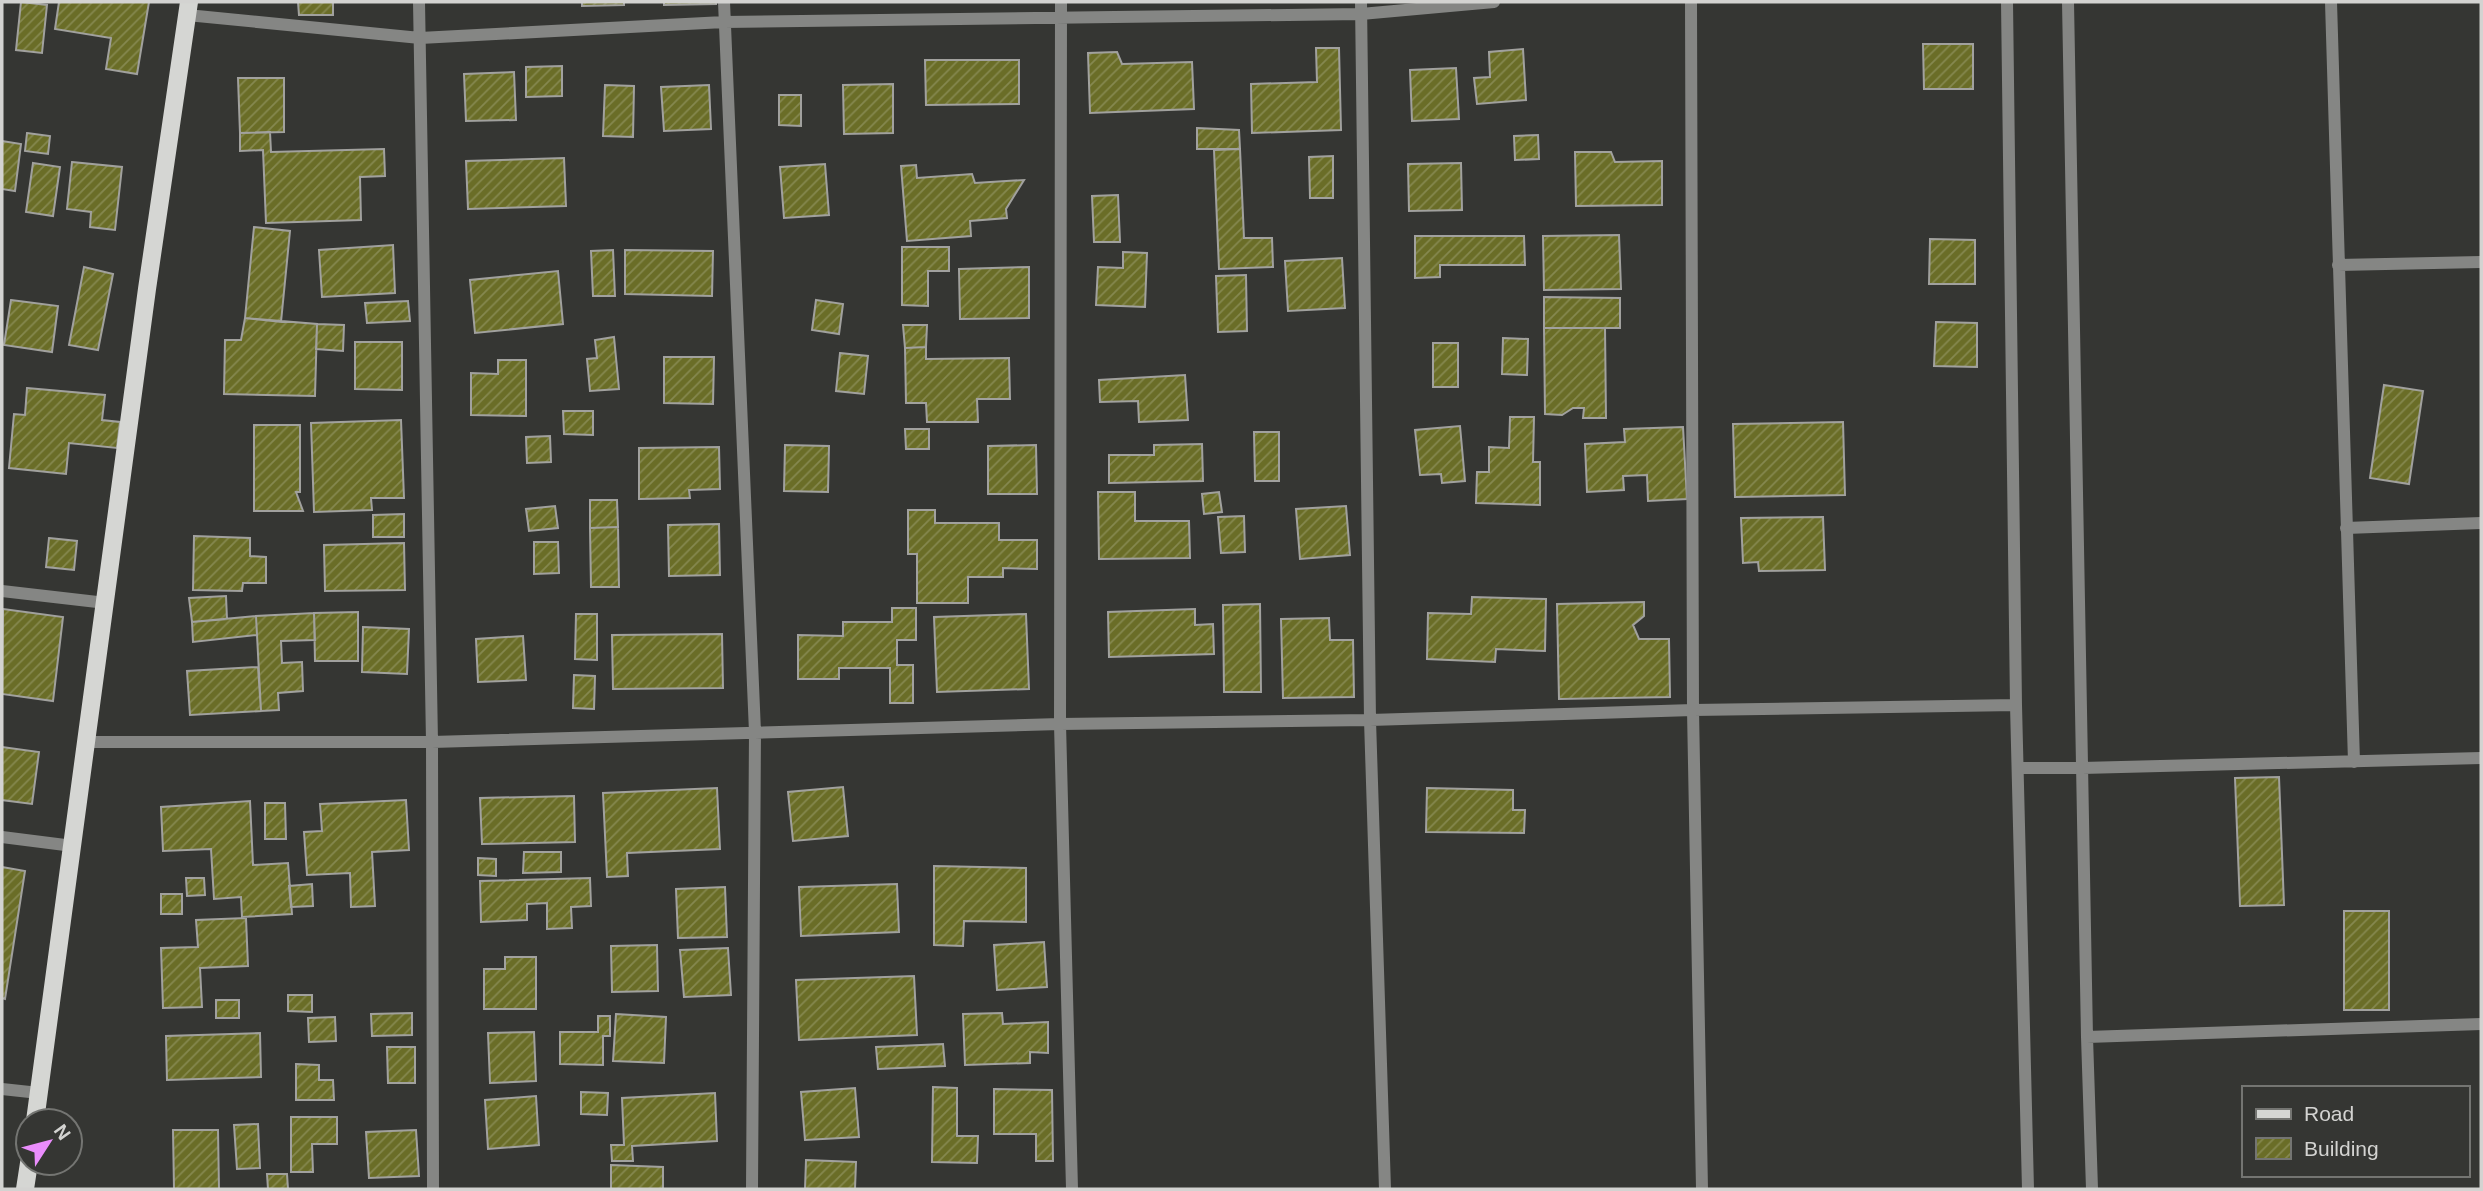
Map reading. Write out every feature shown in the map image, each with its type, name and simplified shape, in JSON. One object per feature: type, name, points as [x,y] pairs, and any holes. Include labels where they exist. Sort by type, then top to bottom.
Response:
[{"type":"main road","points":[[37,1107],[147,289],[188,9]]},
{"type":"street","points":[[419,2],[432,742],[433,1189]]},
{"type":"street","points":[[724,2],[755,732],[752,1189]]},
{"type":"street","points":[[1061,2],[1060,724],[1072,1189]]},
{"type":"street","points":[[188,9],[420,38],[724,22],[1062,18],[1494,2]]},
{"type":"street","points":[[1691,2],[1693,710],[1702,1189]]},
{"type":"street","points":[[2007,2],[2016,705],[2028,1189]]},
{"type":"street","points":[[2068,2],[2092,1189]]},
{"type":"street","points":[[2331,2],[2354,762]]},
{"type":"street","points":[[1361,8],[1370,720],[1385,1189]]},
{"type":"street","points":[[2338,265],[2481,262]]},
{"type":"street","points":[[2346,528],[2481,523]]},
{"type":"street","points":[[2,591],[106,603]]},
{"type":"street","points":[[88,741],[432,742],[1060,724],[1370,720],[1693,710],[2016,705]]},
{"type":"street","points":[[2018,768],[2481,758]]},
{"type":"street","points":[[2,837],[73,846]]},
{"type":"street","points":[[2087,1037],[2481,1024]]},
{"type":"street","points":[[2,1089],[39,1093]]},
{"type":"building","points":[[21,2],[47,5],[42,53],[16,50]]},
{"type":"building","points":[[59,2],[149,2],[137,74],[106,69],[111,38],[55,29]]},
{"type":"building","points":[[298,2],[333,2],[333,15],[299,15]]},
{"type":"building","points":[[582,2],[624,2],[624,5],[582,6]]},
{"type":"building","points":[[664,2],[716,2],[716,4],[664,5]]},
{"type":"building","points":[[1923,44],[1973,44],[1973,89],[1924,89]]},
{"type":"building","points":[[1316,48],[1339,48],[1341,130],[1252,133],[1251,84],[1317,82]]},
{"type":"building","points":[[1523,49],[1526,100],[1477,104],[1474,78],[1490,77],[1489,52]]},
{"type":"building","points":[[1117,52],[1122,64],[1192,62],[1194,109],[1090,113],[1088,53]]},
{"type":"building","points":[[925,60],[1019,60],[1019,104],[926,105]]},
{"type":"building","points":[[562,66],[562,96],[526,97],[526,67]]},
{"type":"building","points":[[1456,68],[1459,119],[1412,121],[1410,70]]},
{"type":"building","points":[[514,72],[516,120],[466,121],[464,74]]},
{"type":"building","points":[[238,78],[284,78],[284,132],[240,133]]},
{"type":"building","points":[[893,84],[893,133],[844,134],[843,85]]},
{"type":"building","points":[[605,85],[634,86],[633,137],[603,136]]},
{"type":"building","points":[[709,85],[711,129],[664,131],[661,87]]},
{"type":"building","points":[[779,95],[801,95],[801,126],[779,125]]},
{"type":"building","points":[[1197,128],[1239,130],[1240,149],[1197,149]]},
{"type":"building","points":[[270,132],[271,152],[384,149],[385,176],[360,177],[361,220],[266,223],[263,150],[240,151],[240,133]]},
{"type":"building","points":[[27,133],[50,136],[48,154],[25,151]]},
{"type":"building","points":[[1538,135],[1539,159],[1515,160],[1514,136]]},
{"type":"building","points":[[2,141],[21,144],[15,191],[2,189]]},
{"type":"building","points":[[1240,149],[1244,238],[1272,238],[1273,267],[1219,269],[1214,150]]},
{"type":"building","points":[[1575,152],[1611,152],[1615,162],[1662,161],[1662,205],[1576,206]]},
{"type":"building","points":[[1333,156],[1333,198],[1310,198],[1309,157]]},
{"type":"building","points":[[564,158],[566,206],[468,209],[466,161]]},
{"type":"building","points":[[72,162],[122,167],[115,230],[90,227],[91,212],[67,209]]},
{"type":"building","points":[[33,163],[60,167],[53,216],[26,212]]},
{"type":"building","points":[[1461,163],[1462,210],[1409,211],[1408,164]]},
{"type":"building","points":[[825,164],[829,215],[784,218],[780,167]]},
{"type":"building","points":[[916,165],[917,178],[972,174],[975,183],[1024,180],[1006,209],[1007,218],[970,221],[971,236],[907,241],[901,166]]},
{"type":"building","points":[[1118,195],[1120,242],[1094,242],[1092,196]]},
{"type":"building","points":[[254,227],[290,231],[281,322],[245,318]]},
{"type":"building","points":[[1619,235],[1621,289],[1544,290],[1543,236]]},
{"type":"building","points":[[1415,236],[1524,236],[1525,265],[1440,265],[1440,277],[1415,278]]},
{"type":"building","points":[[1930,239],[1975,240],[1975,284],[1929,284]]},
{"type":"building","points":[[393,245],[395,293],[322,297],[319,250]]},
{"type":"building","points":[[902,247],[949,247],[949,271],[928,271],[928,306],[902,305]]},
{"type":"building","points":[[613,250],[615,296],[593,296],[591,251]]},
{"type":"building","points":[[625,250],[713,251],[712,296],[625,294]]},
{"type":"building","points":[[1123,252],[1147,253],[1145,307],[1096,305],[1098,267],[1123,268]]},
{"type":"building","points":[[1342,258],[1345,308],[1288,311],[1285,261]]},
{"type":"building","points":[[84,267],[113,274],[98,350],[69,345]]},
{"type":"building","points":[[1029,267],[1029,318],[960,319],[959,269]]},
{"type":"building","points":[[558,271],[563,324],[475,333],[470,280]]},
{"type":"building","points":[[1246,275],[1247,331],[1218,332],[1216,276]]},
{"type":"building","points":[[1544,297],[1620,298],[1620,328],[1544,328]]},
{"type":"building","points":[[11,300],[58,306],[52,352],[4,345]]},
{"type":"building","points":[[816,300],[843,304],[839,334],[812,330]]},
{"type":"building","points":[[408,301],[410,321],[367,323],[365,303]]},
{"type":"building","points":[[245,318],[317,324],[315,396],[224,394],[225,340],[241,340]]},
{"type":"building","points":[[1936,322],[1977,323],[1977,367],[1934,366]]},
{"type":"building","points":[[317,324],[344,325],[343,351],[316,349]]},
{"type":"building","points":[[903,325],[927,325],[926,347],[905,348]]},
{"type":"building","points":[[1544,328],[1605,328],[1606,418],[1583,418],[1584,408],[1573,408],[1562,415],[1545,414]]},
{"type":"building","points":[[614,337],[619,389],[590,391],[587,359],[597,358],[595,340]]},
{"type":"building","points":[[1503,338],[1528,339],[1527,375],[1502,374]]},
{"type":"building","points":[[355,342],[402,342],[402,390],[355,389]]},
{"type":"building","points":[[1433,343],[1458,343],[1458,387],[1433,387]]},
{"type":"building","points":[[926,347],[926,359],[1009,358],[1010,399],[977,399],[978,422],[927,422],[926,403],[906,403],[905,348]]},
{"type":"building","points":[[840,353],[868,356],[864,394],[836,391]]},
{"type":"building","points":[[664,357],[714,357],[713,404],[664,403]]},
{"type":"building","points":[[498,360],[526,360],[526,416],[471,415],[471,373],[498,374]]},
{"type":"building","points":[[1185,375],[1188,420],[1139,422],[1138,401],[1100,402],[1099,380]]},
{"type":"building","points":[[2384,385],[2423,391],[2409,484],[2370,478]]},
{"type":"building","points":[[27,388],[105,395],[102,420],[120,422],[117,448],[69,443],[66,474],[9,468],[14,414],[25,415]]},
{"type":"building","points":[[563,411],[593,411],[593,435],[564,434]]},
{"type":"building","points":[[1510,417],[1534,417],[1533,462],[1540,462],[1540,505],[1476,503],[1477,472],[1489,472],[1489,447],[1509,448]]},
{"type":"building","points":[[401,420],[404,498],[371,498],[372,510],[314,512],[311,423]]},
{"type":"building","points":[[1843,422],[1845,495],[1735,497],[1733,424]]},
{"type":"building","points":[[254,425],[300,425],[300,492],[296,492],[303,511],[254,511]]},
{"type":"building","points":[[1460,426],[1465,481],[1442,483],[1441,474],[1420,475],[1415,430]]},
{"type":"building","points":[[1683,427],[1687,499],[1648,501],[1647,475],[1623,476],[1624,490],[1587,492],[1585,444],[1625,442],[1624,429]]},
{"type":"building","points":[[905,429],[929,429],[929,449],[906,449]]},
{"type":"building","points":[[1254,432],[1279,432],[1279,481],[1255,481]]},
{"type":"building","points":[[550,436],[551,462],[527,463],[526,437]]},
{"type":"building","points":[[1202,444],[1203,481],[1109,483],[1109,455],[1154,455],[1154,445]]},
{"type":"building","points":[[785,445],[829,446],[828,492],[784,491]]},
{"type":"building","points":[[1036,445],[1037,494],[988,494],[988,446]]},
{"type":"building","points":[[719,447],[720,489],[689,490],[690,498],[639,499],[639,448]]},
{"type":"building","points":[[1098,492],[1135,492],[1135,521],[1189,521],[1190,558],[1099,559]]},
{"type":"building","points":[[1219,492],[1222,512],[1204,514],[1202,494]]},
{"type":"building","points":[[590,500],[617,500],[618,527],[590,528]]},
{"type":"building","points":[[555,506],[558,528],[529,531],[526,509]]},
{"type":"building","points":[[1346,506],[1350,555],[1300,559],[1296,509]]},
{"type":"building","points":[[908,510],[935,510],[935,523],[999,523],[999,540],[1037,540],[1037,569],[1003,568],[1003,577],[968,577],[968,603],[917,603],[917,554],[908,554]]},
{"type":"building","points":[[404,514],[404,537],[373,537],[373,515]]},
{"type":"building","points":[[1244,516],[1245,552],[1221,553],[1218,517]]},
{"type":"building","points":[[1823,517],[1825,570],[1759,571],[1758,562],[1743,563],[1741,518]]},
{"type":"building","points":[[719,524],[720,575],[669,576],[668,525]]},
{"type":"building","points":[[618,527],[619,587],[591,587],[590,528]]},
{"type":"building","points":[[194,536],[250,538],[250,556],[266,557],[266,583],[243,583],[242,591],[193,590]]},
{"type":"building","points":[[49,538],[77,541],[74,570],[46,567]]},
{"type":"building","points":[[534,542],[558,542],[559,573],[534,574]]},
{"type":"building","points":[[404,543],[405,590],[325,591],[324,545]]},
{"type":"building","points":[[226,596],[227,619],[192,622],[189,598]]},
{"type":"building","points":[[1472,597],[1546,599],[1545,651],[1496,649],[1495,662],[1427,659],[1428,613],[1471,614]]},
{"type":"building","points":[[1644,602],[1644,616],[1633,625],[1639,639],[1669,639],[1670,697],[1559,699],[1557,604]]},
{"type":"building","points":[[1260,604],[1261,692],[1224,692],[1223,605]]},
{"type":"building","points":[[892,608],[916,608],[916,640],[897,640],[897,665],[913,665],[913,703],[890,703],[890,668],[839,668],[839,679],[798,679],[798,635],[843,636],[843,622],[892,622]]},
{"type":"building","points":[[3,609],[63,617],[53,701],[2,694]]},
{"type":"building","points":[[1195,609],[1195,625],[1213,624],[1214,654],[1109,657],[1108,612]]},
{"type":"building","points":[[358,612],[358,661],[315,661],[314,613]]},
{"type":"building","points":[[314,613],[315,640],[281,641],[282,663],[302,662],[303,691],[278,693],[279,710],[261,711],[256,616]]},
{"type":"building","points":[[576,614],[597,614],[597,660],[575,659]]},
{"type":"building","points":[[1026,614],[1029,689],[937,692],[934,617]]},
{"type":"building","points":[[256,616],[257,635],[193,642],[192,622]]},
{"type":"building","points":[[1329,618],[1330,640],[1353,640],[1354,697],[1283,698],[1281,619]]},
{"type":"building","points":[[363,627],[409,629],[407,674],[362,672]]},
{"type":"building","points":[[722,634],[723,688],[613,689],[612,635]]},
{"type":"building","points":[[523,636],[526,680],[478,682],[476,639]]},
{"type":"building","points":[[258,667],[261,711],[190,715],[187,671]]},
{"type":"building","points":[[574,675],[595,676],[594,709],[573,708]]},
{"type":"building","points":[[2,747],[39,752],[32,804],[2,800]]},
{"type":"building","points":[[2279,777],[2284,905],[2240,906],[2235,778]]},
{"type":"building","points":[[843,787],[848,836],[793,841],[788,792]]},
{"type":"building","points":[[717,788],[720,849],[627,853],[628,876],[607,877],[603,793]]},
{"type":"building","points":[[1427,788],[1513,790],[1513,810],[1525,810],[1524,833],[1426,832]]},
{"type":"building","points":[[574,796],[575,842],[482,844],[480,798]]},
{"type":"building","points":[[406,800],[409,850],[372,852],[375,906],[351,907],[350,873],[307,875],[304,832],[322,831],[320,804]]},
{"type":"building","points":[[250,801],[253,865],[288,863],[292,914],[242,917],[241,897],[214,899],[211,849],[163,851],[161,807]]},
{"type":"building","points":[[265,803],[285,803],[286,839],[265,839]]},
{"type":"building","points":[[524,852],[561,852],[561,872],[523,873]]},
{"type":"building","points":[[478,858],[496,859],[496,876],[478,875]]},
{"type":"building","points":[[934,866],[1026,868],[1026,922],[964,921],[963,946],[934,945]]},
{"type":"building","points":[[2,867],[25,871],[5,999],[2,998]]},
{"type":"building","points":[[186,878],[204,878],[205,895],[187,896]]},
{"type":"building","points":[[590,878],[591,906],[571,907],[572,928],[547,929],[547,903],[527,904],[527,920],[481,922],[480,881]]},
{"type":"building","points":[[312,884],[313,906],[291,907],[289,886]]},
{"type":"building","points":[[897,884],[899,932],[801,936],[799,887]]},
{"type":"building","points":[[725,887],[727,937],[678,938],[676,889]]},
{"type":"building","points":[[161,894],[182,894],[182,914],[161,914]]},
{"type":"building","points":[[2344,911],[2389,911],[2389,1010],[2344,1010]]},
{"type":"building","points":[[246,918],[248,966],[200,968],[202,1007],[163,1008],[161,948],[198,947],[196,920]]},
{"type":"building","points":[[1044,942],[1047,987],[997,990],[994,945]]},
{"type":"building","points":[[657,945],[658,991],[612,992],[611,946]]},
{"type":"building","points":[[728,948],[731,995],[684,997],[680,950]]},
{"type":"building","points":[[505,957],[536,957],[536,1009],[484,1009],[484,969],[505,969]]},
{"type":"building","points":[[914,976],[917,1035],[799,1040],[796,980]]},
{"type":"building","points":[[288,995],[312,995],[312,1012],[288,1011]]},
{"type":"building","points":[[216,1000],[239,1000],[239,1018],[216,1018]]},
{"type":"building","points":[[412,1013],[412,1035],[372,1036],[371,1014]]},
{"type":"building","points":[[1002,1013],[1003,1024],[1048,1022],[1048,1053],[1030,1052],[1030,1063],[965,1065],[963,1014]]},
{"type":"building","points":[[616,1014],[666,1017],[664,1063],[613,1061]]},
{"type":"building","points":[[598,1016],[610,1016],[610,1036],[603,1036],[603,1065],[560,1064],[560,1032],[598,1032]]},
{"type":"building","points":[[335,1017],[336,1041],[309,1042],[308,1018]]},
{"type":"building","points":[[534,1032],[536,1081],[490,1083],[488,1033]]},
{"type":"building","points":[[260,1033],[261,1077],[167,1080],[166,1036]]},
{"type":"building","points":[[943,1044],[945,1066],[878,1069],[876,1047]]},
{"type":"building","points":[[387,1047],[415,1047],[415,1083],[388,1083]]},
{"type":"building","points":[[296,1064],[319,1065],[319,1080],[333,1080],[334,1100],[296,1100]]},
{"type":"building","points":[[933,1087],[957,1088],[957,1136],[978,1136],[977,1163],[932,1162]]},
{"type":"building","points":[[855,1088],[859,1137],[805,1140],[801,1092]]},
{"type":"building","points":[[994,1089],[1052,1090],[1053,1161],[1036,1161],[1036,1134],[994,1134]]},
{"type":"building","points":[[581,1092],[608,1093],[607,1115],[581,1114]]},
{"type":"building","points":[[715,1093],[717,1141],[632,1146],[633,1161],[612,1161],[611,1145],[624,1145],[622,1098]]},
{"type":"building","points":[[536,1096],[539,1145],[488,1149],[485,1100]]},
{"type":"building","points":[[291,1117],[337,1117],[337,1144],[312,1144],[313,1172],[291,1172]]},
{"type":"building","points":[[258,1124],[260,1168],[237,1169],[234,1125]]},
{"type":"building","points":[[173,1130],[218,1130],[219,1189],[174,1189]]},
{"type":"building","points":[[416,1130],[419,1176],[369,1178],[366,1132]]},
{"type":"building","points":[[806,1160],[856,1162],[855,1189],[805,1189]]},
{"type":"building","points":[[611,1165],[663,1167],[663,1189],[611,1189]]},
{"type":"building","points":[[267,1174],[287,1174],[288,1189],[268,1189]]}]
